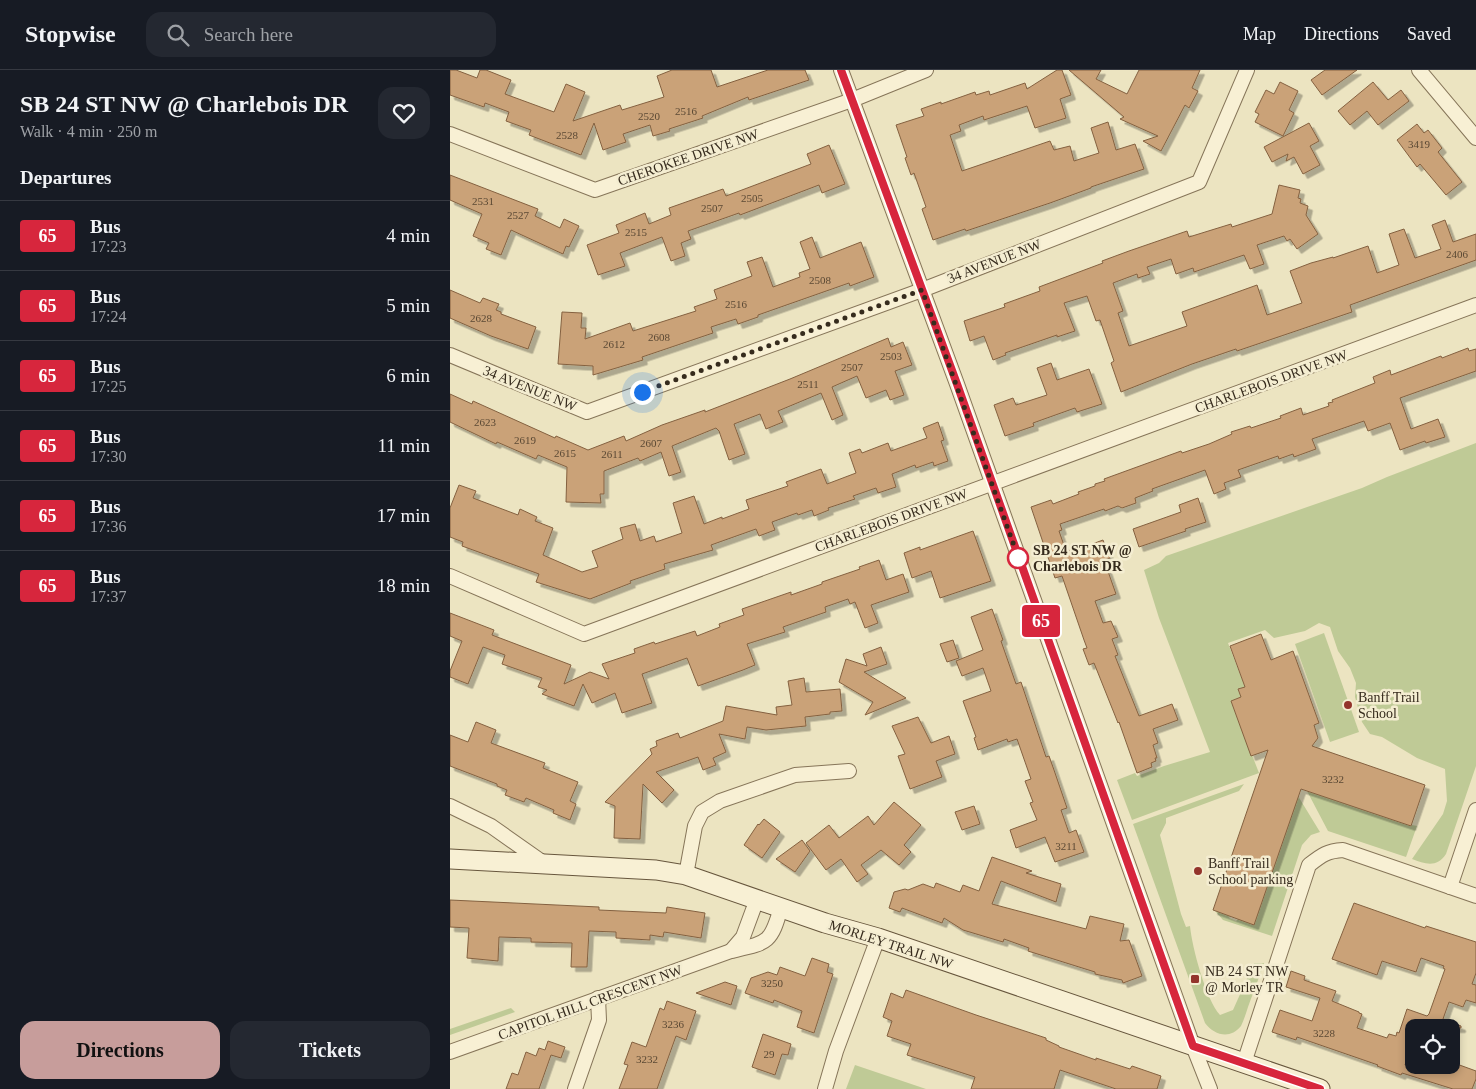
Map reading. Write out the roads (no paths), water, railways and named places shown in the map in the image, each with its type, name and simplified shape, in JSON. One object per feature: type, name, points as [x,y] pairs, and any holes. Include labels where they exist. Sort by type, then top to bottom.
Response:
[{"type":"street","points":[[841,70],[1210,1089]]},
{"type":"street","name":"CHEROKEE DRIVE NW","points":[[450,134],[595,190],[852,100],[926,70]]},
{"type":"street","name":"34 AVENUE NW","points":[[450,356],[588,412],[922,290],[1199,182],[1247,70]]},
{"type":"street","points":[[1419,70],[1476,138]]},
{"type":"street","name":"CHARLEBOIS DRIVE NW","points":[[450,576],[584,634],[1476,305]]},
{"type":"street","points":[[686,875],[696,826],[702,812],[720,801],[795,775],[849,770]]},
{"type":"street","points":[[450,806],[491,826],[546,864]]},
{"type":"street","points":[[1450,887],[1476,810]]},
{"type":"street","points":[[1244,1063],[1310,865],[1320,856],[1330,850],[1343,850],[1476,896]]},
{"type":"street","name":"MORLEY TRAIL NW","points":[[450,859],[656,870],[686,875],[825,923],[878,938],[1320,1089]]},
{"type":"street","points":[[731,951],[743,937],[757,899]]},
{"type":"street","name":"CAPITOL HILL CRESCENT NW","points":[[450,1052],[731,951],[757,945],[767,940],[775,930],[781,907]]},
{"type":"street","points":[[824,1089],[878,938]]},
{"type":"street","points":[[575,1089],[599,1020],[598,998]]},
{"type":"place","name":"SB 24 ST NW @ Charlebois DR","points":[[1018,558]]},
{"type":"place","name":"Banff Trail School","points":[[1348,705]]},
{"type":"place","name":"Banff Trail School parking","points":[[1198,871]]},
{"type":"place","name":"NB 24 ST NW @ Morley TR","points":[[1195,979]]}]
